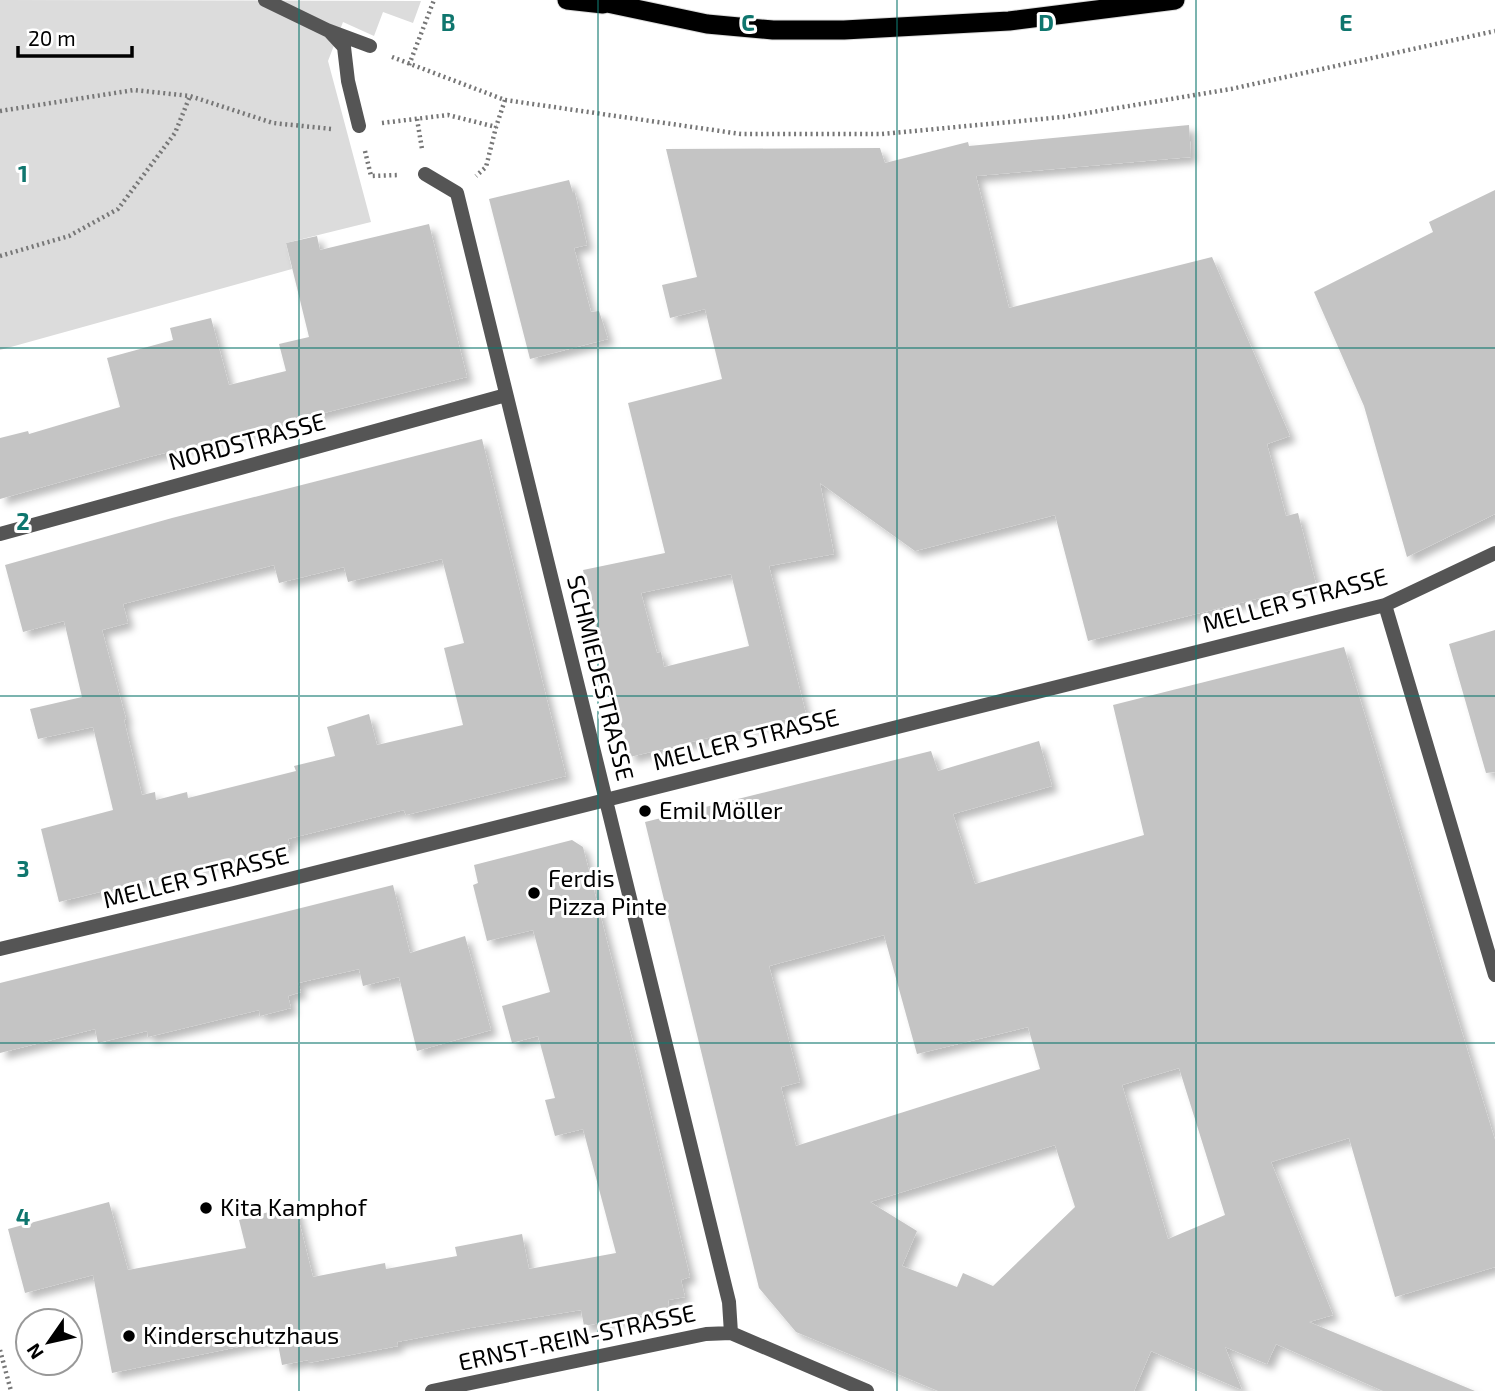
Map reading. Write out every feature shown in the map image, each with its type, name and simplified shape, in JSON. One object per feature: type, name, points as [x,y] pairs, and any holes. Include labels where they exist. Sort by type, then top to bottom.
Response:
[{"type":"highway","points":[[567,0],[598,2],[707,24],[773,30],[844,30],[1009,21],[1175,0]]},
{"type":"street","points":[[265,0],[327,30],[370,46]]},
{"type":"street","points":[[327,30],[344,47],[348,81],[359,126]]},
{"type":"street","points":[[425,174],[457,193]]},
{"type":"street","name":"SCHMIEDESTRASSE","points":[[457,193],[729,1302],[731,1333]]},
{"type":"street","name":"NORDSTRASSE","points":[[0,534],[506,395]]},
{"type":"street","name":"MELLER STRASSE","points":[[0,949],[1385,605],[1495,553]]},
{"type":"street","points":[[1385,605],[1495,975]]},
{"type":"street","points":[[731,1333],[867,1391]]},
{"type":"street","name":"ERNST-REIN-STRASSE","points":[[432,1391],[475,1387],[706,1334],[731,1333]]},
{"type":"path","points":[[434,0],[409,65],[505,100],[741,134],[882,134],[1063,117],[1231,89],[1495,31]]},
{"type":"path","points":[[0,111],[134,90],[190,96],[272,123],[331,129],[448,115],[496,127]]},
{"type":"path","points":[[0,256],[69,236],[118,209],[175,133],[190,96]]},
{"type":"path","points":[[457,193],[486,167],[505,100]]},
{"type":"path","points":[[359,126],[372,176],[425,174]]},
{"type":"path","points":[[0,1350],[11,1391]]},
{"type":"shaded area","points":[[0,0],[421,1],[413,23],[383,12],[374,36],[343,22],[328,61],[371,222],[286,243],[292,269],[0,350]]},
{"type":"building","points":[[1189,125],[1191,157],[976,176],[1009,308],[1212,257],[1290,436],[1267,444],[1286,516],[1298,513],[1316,584],[1088,641],[1055,515],[915,551],[820,483],[834,554],[769,566],[806,714],[630,757],[583,570],[665,553],[628,403],[722,379],[705,309],[670,318],[662,285],[697,277],[666,149],[880,148],[885,163],[968,142],[969,146]],"holes":[[[731,574],[749,646],[664,667],[661,652],[657,653],[641,593]]]},
{"type":"building","points":[[569,180],[575,193],[587,245],[574,248],[591,312],[599,311],[608,339],[530,359],[489,199]]},
{"type":"building","points":[[1495,190],[1495,514],[1407,557],[1364,406],[1314,292],[1433,232],[1429,222]]},
{"type":"building","points":[[429,224],[467,377],[149,457],[0,499],[0,438],[28,431],[29,434],[120,407],[107,358],[173,340],[170,328],[211,318],[229,385],[286,371],[279,344],[309,337],[286,243],[317,236],[320,250]]},
{"type":"building","points":[[482,439],[566,776],[406,815],[404,810],[288,839],[290,845],[59,902],[41,829],[113,810],[93,727],[38,739],[30,709],[82,697],[64,621],[23,632],[5,565],[172,518]],"holes":[[[442,559],[464,643],[444,648],[463,725],[377,745],[369,714],[327,727],[335,756],[294,766],[296,771],[188,798],[187,792],[156,800],[155,792],[142,795],[124,720],[126,719],[102,630],[128,623],[123,604],[274,565],[279,583],[344,567],[348,582]]]},
{"type":"building","points":[[1495,630],[1495,772],[1486,773],[1449,644]]},
{"type":"building","points":[[1344,647],[1495,1140],[1495,1267],[1395,1297],[1349,1138],[1271,1162],[1333,1315],[1309,1322],[1475,1391],[1383,1391],[1276,1344],[1267,1364],[1225,1347],[1242,1390],[1151,1351],[1134,1391],[938,1391],[796,1332],[759,1288],[645,822],[931,751],[938,771],[1039,741],[1052,786],[953,814],[975,884],[1144,835],[1113,705]],"holes":[[[884,935],[917,1054],[1028,1027],[1040,1069],[796,1146],[781,1087],[800,1082],[769,966]],[[1179,1068],[1225,1215],[1168,1239],[1122,1085]],[[1055,1145],[1075,1207],[993,1286],[963,1273],[957,1287],[902,1266],[917,1231],[870,1202]]]},
{"type":"building","points":[[572,840],[583,847],[637,1058],[690,1277],[681,1280],[685,1297],[668,1300],[669,1310],[584,1326],[581,1310],[397,1342],[398,1346],[308,1363],[308,1360],[282,1365],[277,1339],[112,1373],[93,1275],[25,1293],[8,1229],[109,1202],[128,1270],[246,1248],[239,1220],[295,1205],[313,1277],[385,1263],[386,1269],[457,1256],[455,1247],[522,1234],[529,1269],[616,1253],[583,1129],[555,1136],[545,1100],[555,1098],[538,1036],[512,1043],[502,1006],[550,992],[533,930],[487,941],[473,885],[478,883],[474,865]]},
{"type":"building","points":[[393,885],[410,953],[465,936],[491,1030],[417,1051],[399,977],[363,986],[359,969],[298,983],[301,992],[288,996],[291,1008],[260,1016],[259,1010],[148,1037],[147,1031],[98,1043],[95,1029],[0,1053],[0,983]]},
{"type":"place","name":"Emil Möller","points":[[645,811]]},
{"type":"place","name":"Ferdis Pizza Pinte","points":[[534,893]]},
{"type":"place","name":"Kita Kamphof","points":[[206,1208]]},
{"type":"place","name":"Kinderschutzhaus","points":[[129,1336]]}]
